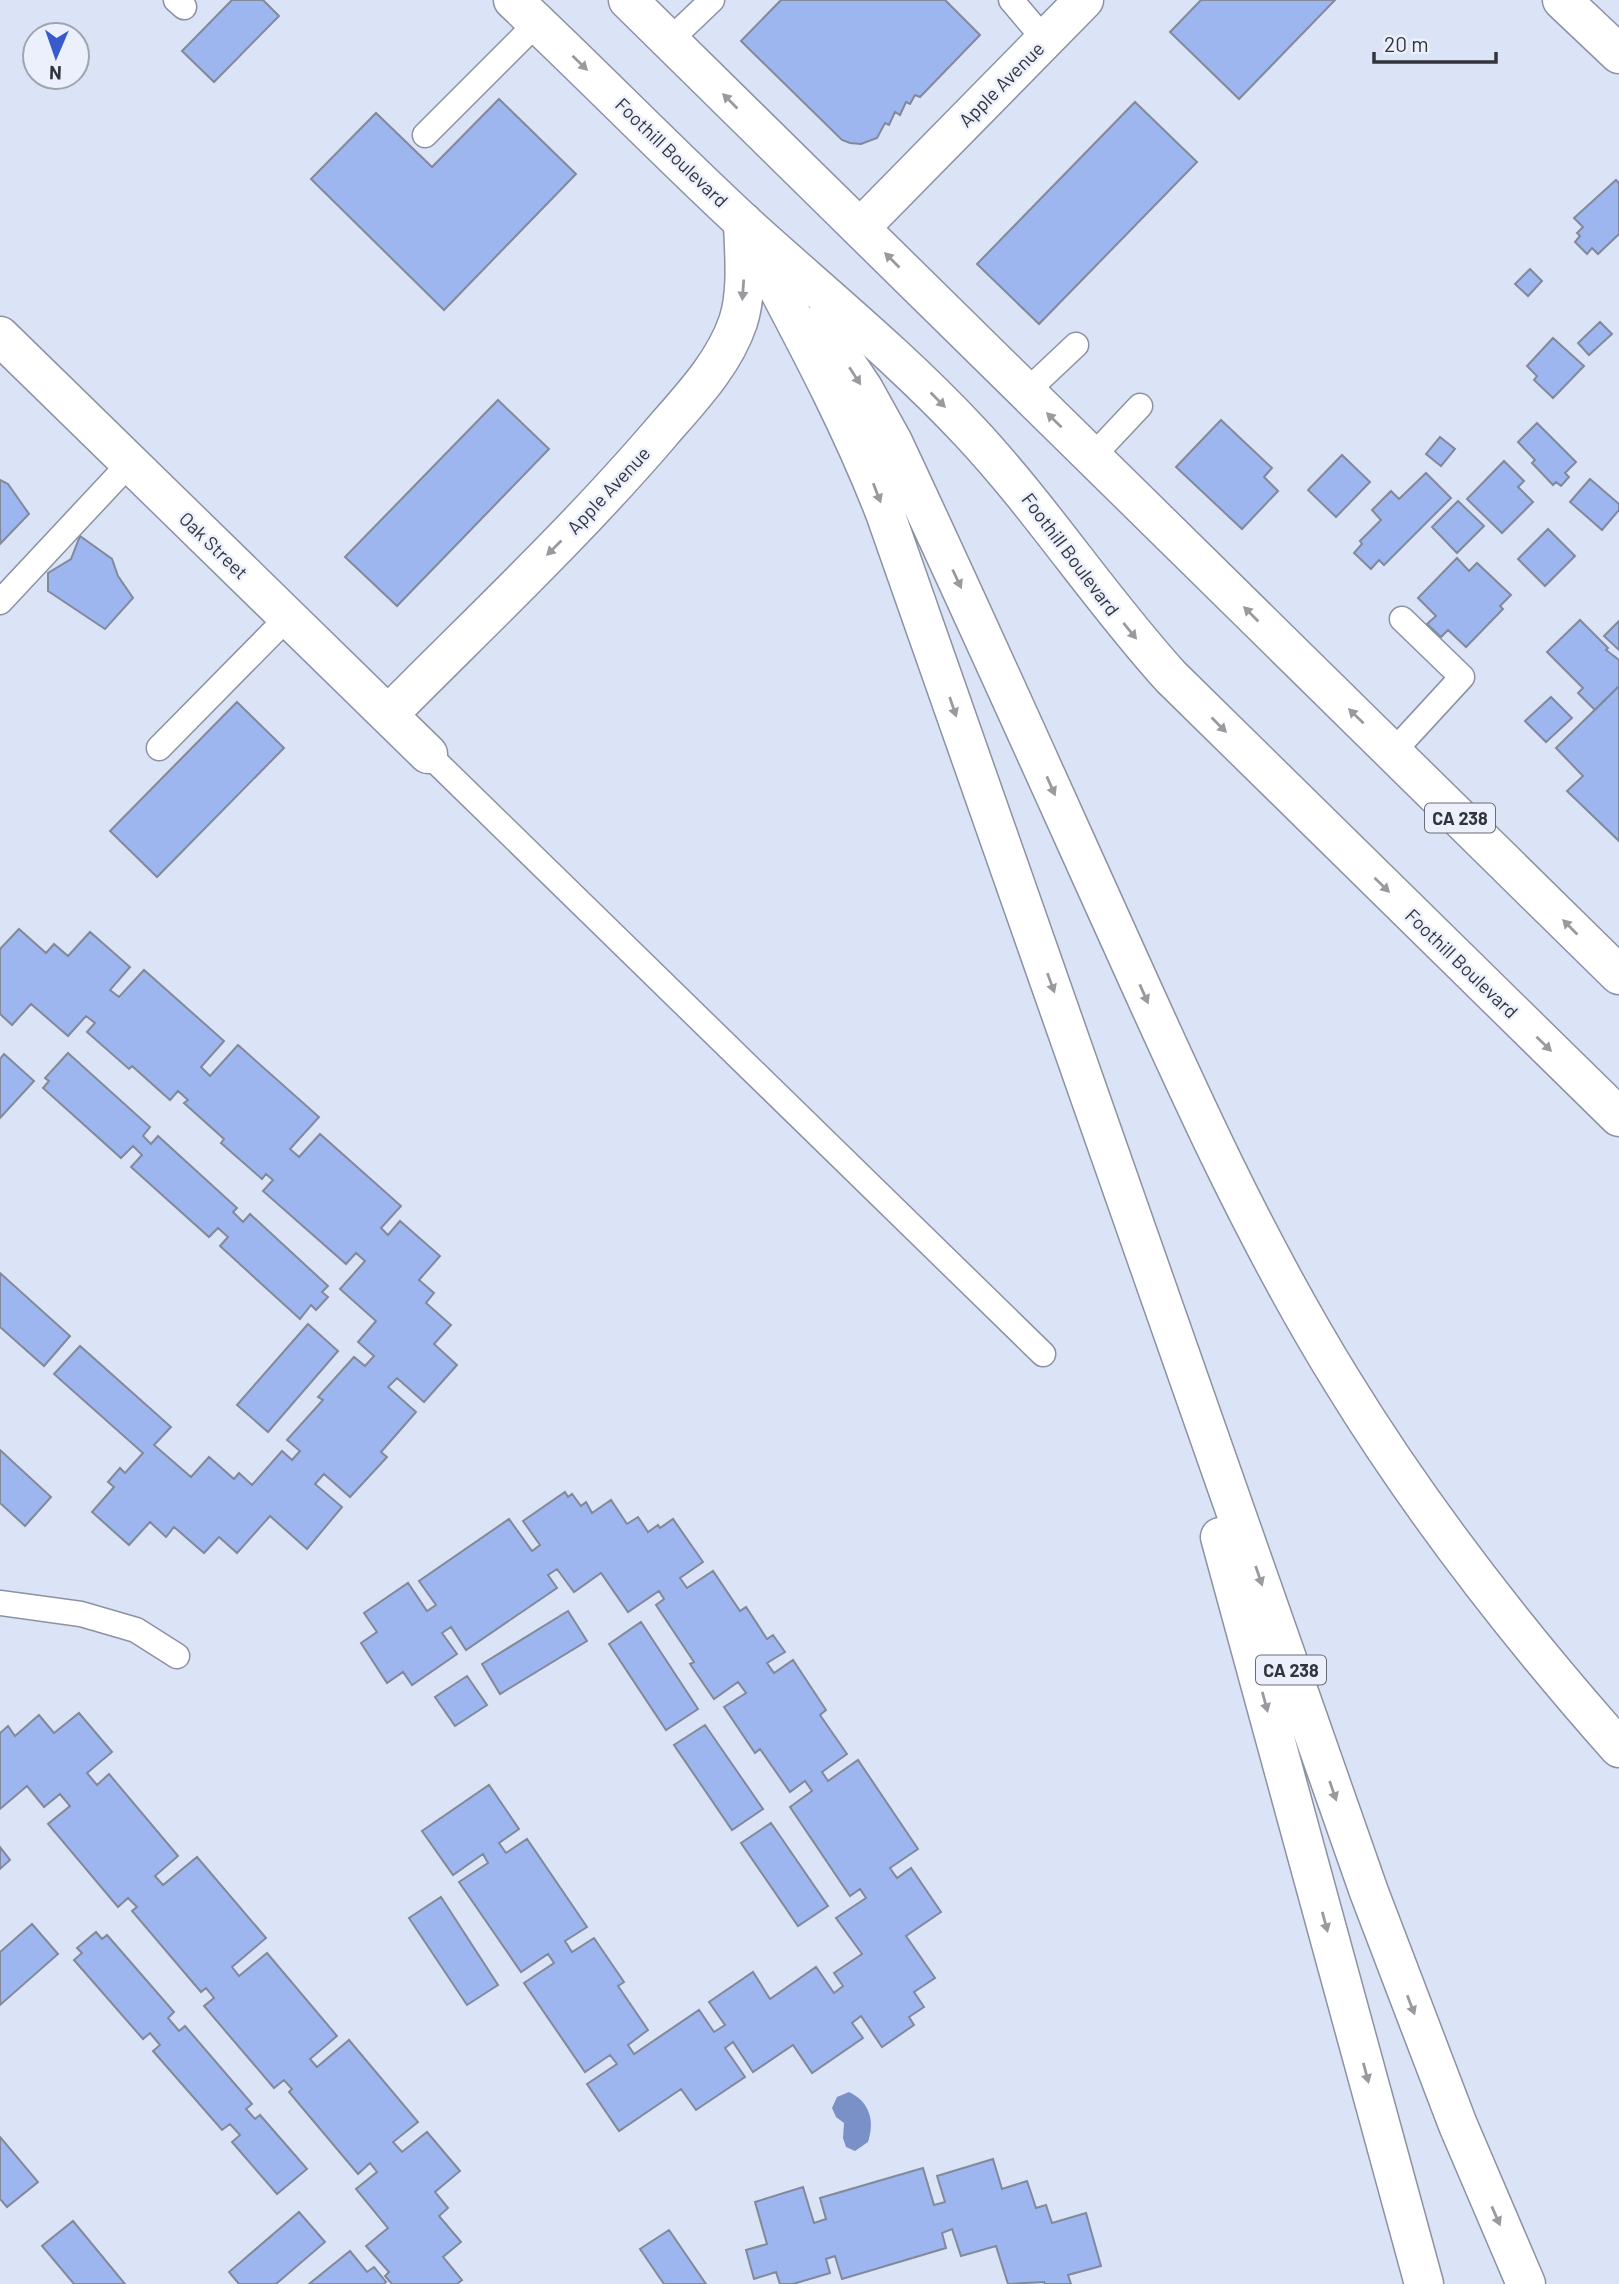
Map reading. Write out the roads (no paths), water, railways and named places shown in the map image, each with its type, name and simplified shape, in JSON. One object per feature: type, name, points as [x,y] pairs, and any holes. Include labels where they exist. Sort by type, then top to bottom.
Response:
[{"type":"main road","points":[[628,0],[1092,457]]},
{"type":"main road","name":"Apple Avenue","points":[[860,229],[1084,0]]},
{"type":"main road","points":[[1562,0],[1619,54]]},
{"type":"main road","name":"Foothill Boulevard","points":[[525,12],[743,222],[886,347],[1018,484],[1132,634],[1171,677],[1619,1117]]},
{"type":"main road","points":[[743,222],[843,357],[893,442],[1208,1133],[1270,1257],[1317,1339],[1386,1451],[1449,1540],[1537,1654],[1619,1748]]},
{"type":"main road","name":"Apple Avenue","points":[[388,715],[596,506],[664,429],[716,364],[738,321],[743,297],[743,222]]},
{"type":"main road","name":"CA 238","points":[[743,222],[831,390],[870,473],[1373,1903],[1453,2113],[1526,2284]]},
{"type":"main road","name":"Oak Street","points":[[0,336],[428,754]]},
{"type":"main road","name":"CA 238","points":[[1092,457],[1619,975]]},
{"type":"main road","points":[[1074,1049],[1176,1381],[1424,2284]]},
{"type":"lane","points":[[669,41],[712,0]]},
{"type":"lane","points":[[1011,0],[1045,40]]},
{"type":"lane","points":[[425,135],[525,12]]},
{"type":"lane","points":[[1026,392],[1076,345]]},
{"type":"lane","points":[[1092,457],[1140,406]]},
{"type":"lane","points":[[0,602],[130,463]]},
{"type":"lane","points":[[159,748],[288,617]]},
{"type":"lane","points":[[1393,752],[1462,677],[1402,619]]},
{"type":"lane","points":[[428,754],[1043,1354]]},
{"type":"lane","points":[[0,1603],[81,1614],[136,1630],[177,1656]]},
{"type":"water","points":[[849,2092],[862,2101],[871,2120],[868,2142],[855,2151],[846,2147],[843,2138],[844,2123],[836,2117],[832,2108],[837,2097]]}]
